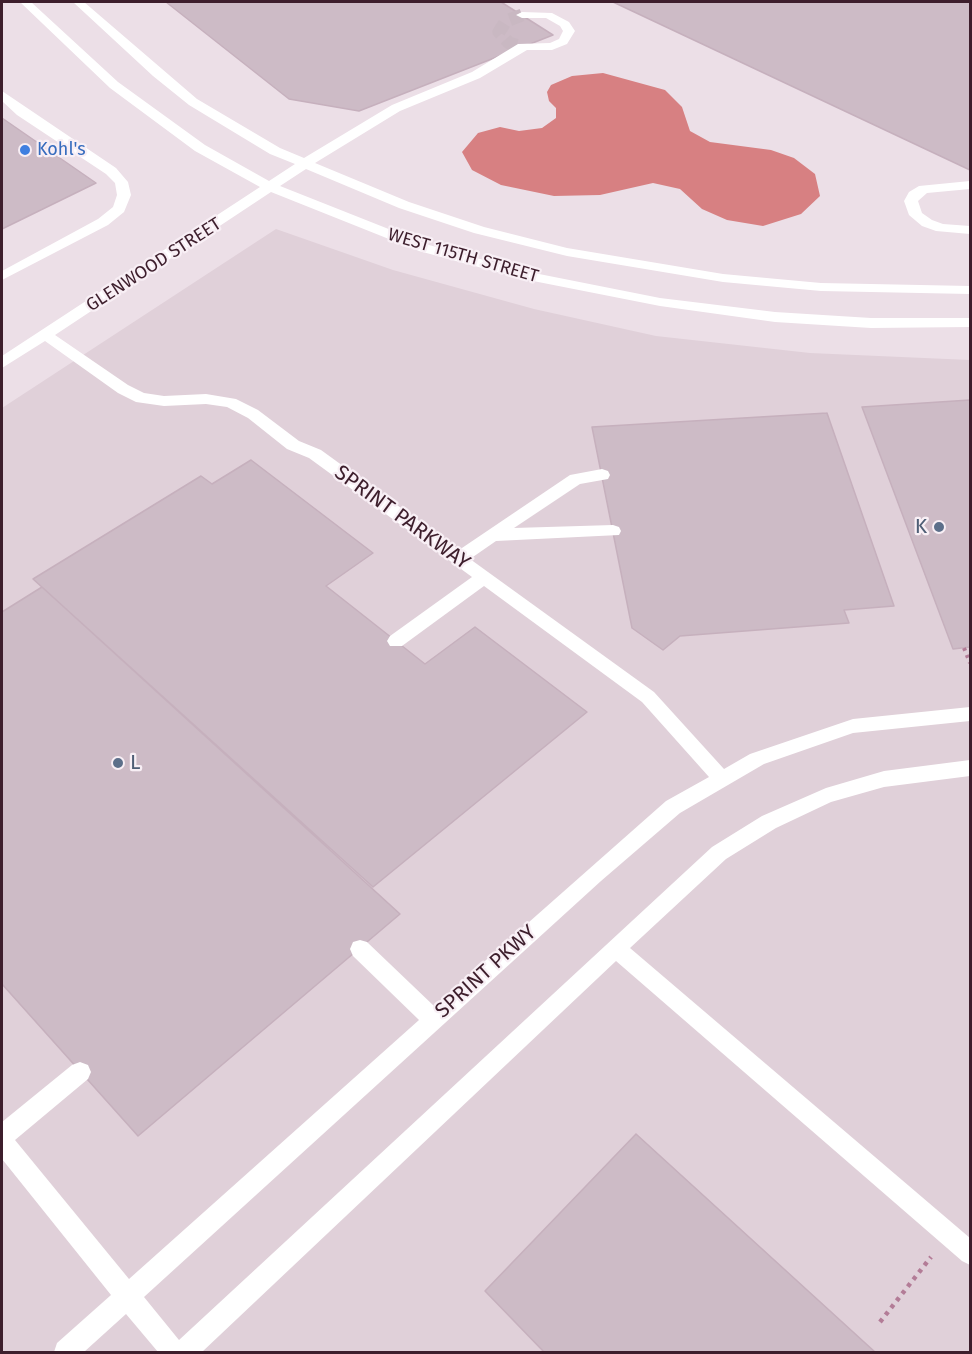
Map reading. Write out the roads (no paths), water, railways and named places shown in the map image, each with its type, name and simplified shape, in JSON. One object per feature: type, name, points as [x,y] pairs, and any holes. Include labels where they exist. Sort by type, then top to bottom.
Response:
[{"type":"street","name":"WEST 115TH STREET","points":[[25,2],[114,85],[154,117],[200,148],[270,187],[349,221],[424,248],[523,275],[660,302],[839,321],[970,323]]},
{"type":"street","name":"WEST 115TH STREET","points":[[78,2],[193,102],[275,151],[404,205],[479,230],[611,260],[723,278],[821,287],[970,290]]},
{"type":"street","name":"GLENWOOD STREET","points":[[2,363],[410,95],[471,72],[523,47],[538,49],[558,44],[566,38],[568,31],[565,24],[548,15],[522,15]]},
{"type":"street","points":[[2,95],[21,112],[111,171],[122,182],[124,195],[119,209],[103,222],[2,276]]},
{"type":"street","points":[[970,185],[924,189],[914,195],[910,201],[916,215],[927,223],[941,228],[970,230]]},
{"type":"street","name":"SPRINT PARKWAY","points":[[45,335],[141,398],[164,401],[206,399],[231,403],[253,414],[294,445],[315,454],[648,698],[721,777]]},
{"type":"street","points":[[458,559],[576,479],[602,475]]},
{"type":"street","points":[[492,535],[613,531]]},
{"type":"street","points":[[396,641],[483,578]]},
{"type":"street","name":"SPRINT PKWY","points":[[66,1353],[433,1019],[673,807],[721,777],[786,747],[853,726],[923,717],[970,714]]},
{"type":"street","points":[[185,1353],[719,853],[769,822],[826,796],[884,779],[970,768]]},
{"type":"street","points":[[616,948],[970,1253]]},
{"type":"street","points":[[360,949],[433,1019]]},
{"type":"street","points":[[2,1136],[80,1072]]},
{"type":"street","points":[[2,1142],[172,1353]]},
{"type":"tunnel","points":[[522,15],[506,21],[499,32],[509,43],[522,47]]},
{"type":"place","name":"Kohl's","points":[[25,150]]},
{"type":"place","name":"K","points":[[939,527]]},
{"type":"place","name":"L","points":[[118,763]]}]
